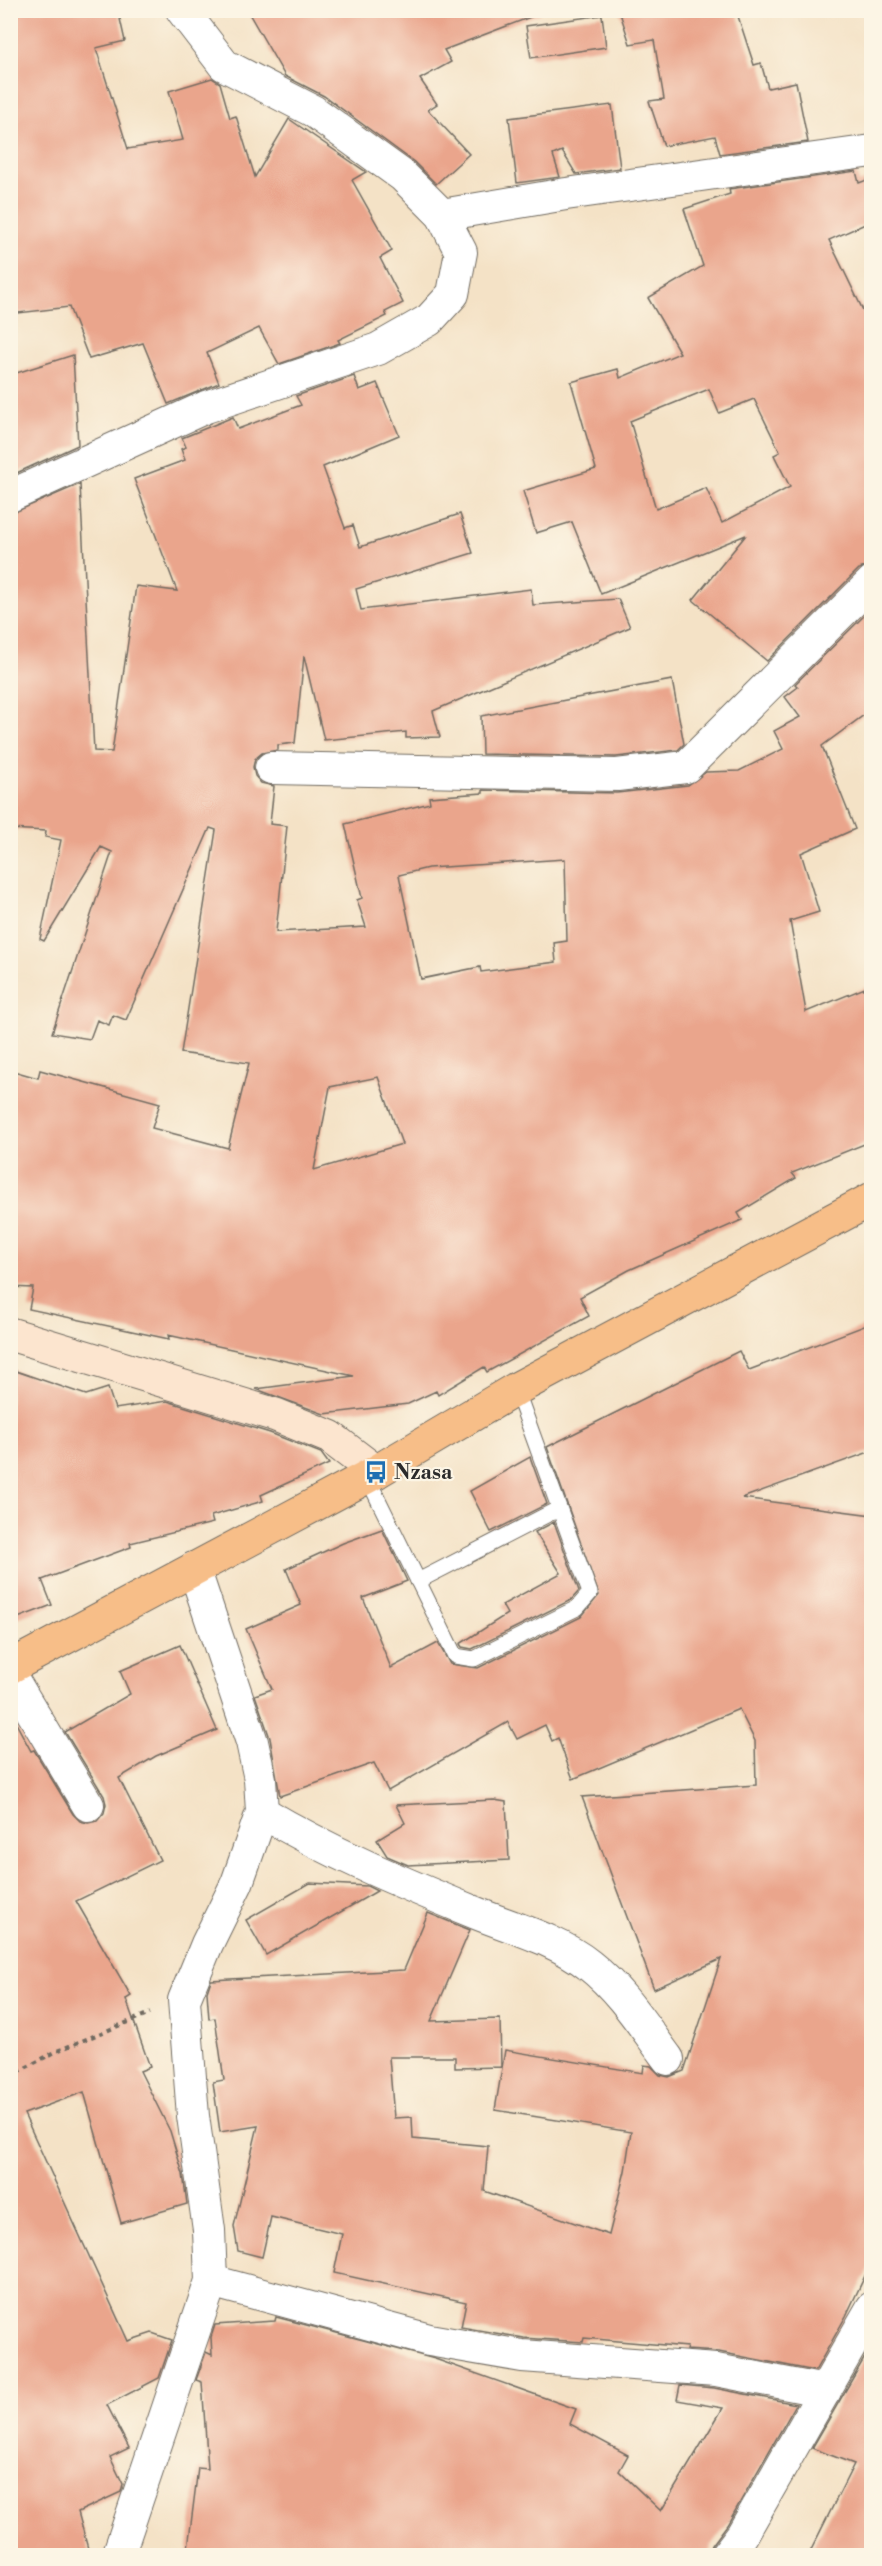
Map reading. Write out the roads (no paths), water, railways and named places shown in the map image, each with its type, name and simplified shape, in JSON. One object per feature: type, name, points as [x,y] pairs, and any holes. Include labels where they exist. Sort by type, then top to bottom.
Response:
[{"type":"main road","points":[[10,1667],[371,1474],[516,1389],[872,1199]]},
{"type":"main road","points":[[10,1334],[276,1415],[330,1437],[371,1474]]},
{"type":"street","points":[[10,496],[206,407],[378,349],[429,321],[453,294],[461,252],[442,215],[403,176],[313,111],[224,65],[182,10]]},
{"type":"street","points":[[442,215],[566,194],[872,151]]},
{"type":"street","points":[[271,768],[617,775],[686,767],[872,582]]},
{"type":"street","points":[[118,2556],[211,2281],[209,2230],[193,2116],[184,2000],[207,1944],[237,1883],[262,1812],[260,1779],[252,1742],[194,1568]]},
{"type":"street","points":[[10,1675],[88,1805]]},
{"type":"street","points":[[262,1812],[303,1837],[362,1866],[557,1947],[588,1964],[616,1991],[668,2059]]},
{"type":"street","points":[[211,2281],[429,2340],[522,2356],[716,2370],[825,2391]]},
{"type":"street","points":[[726,2556],[742,2535],[868,2318]]},
{"type":"lane","points":[[371,1474],[418,1581],[455,1656],[474,1659],[577,1608],[590,1593],[516,1389]]},
{"type":"lane","points":[[418,1581],[558,1509]]},
{"type":"place","name":"Nzasa","points":[[376,1472]]}]
